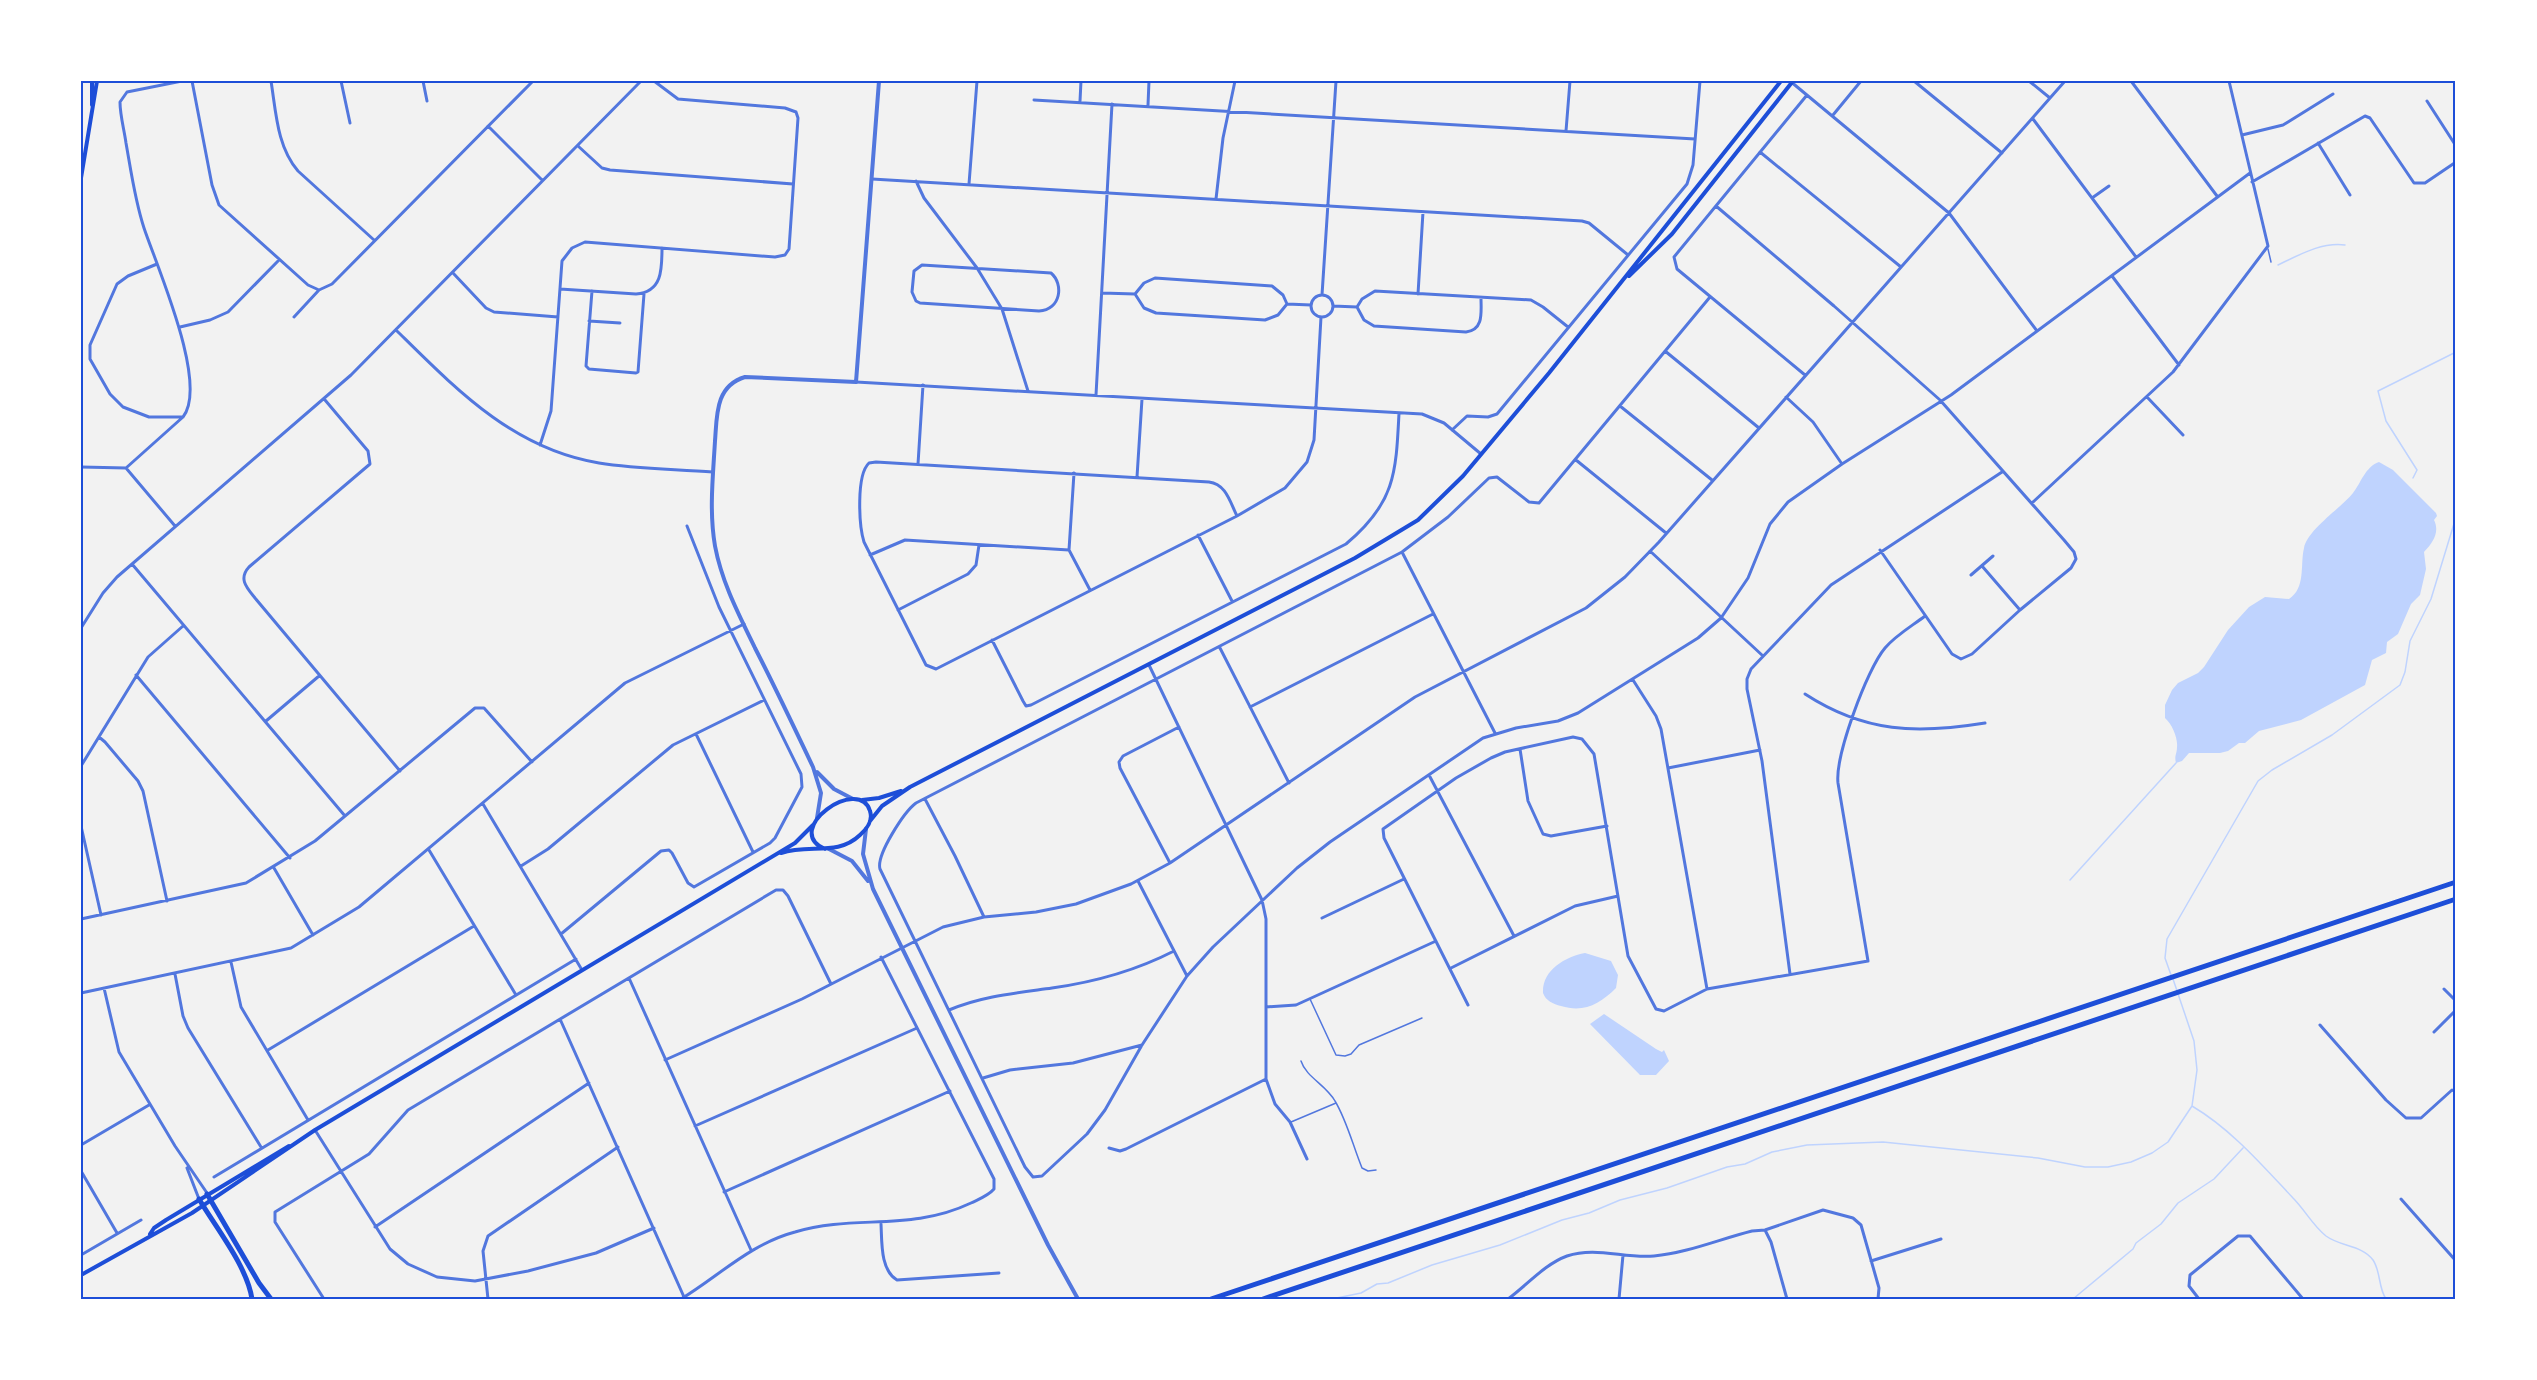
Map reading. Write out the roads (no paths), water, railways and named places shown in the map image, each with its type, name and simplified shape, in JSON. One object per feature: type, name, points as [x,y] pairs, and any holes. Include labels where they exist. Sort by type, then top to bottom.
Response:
[{"type":"highway","points":[[1211,1299],[2456,882]]},
{"type":"highway","points":[[1263,1299],[2456,900]]},
{"type":"highway","points":[[207,1194],[259,1283],[272,1299]]},
{"type":"highway","points":[[200,1199],[242,1270],[252,1299]]},
{"type":"main road","points":[[92,81],[92,109]]},
{"type":"main road","points":[[81,178],[97,81]]},
{"type":"main road","points":[[772,856],[800,848],[827,849],[850,843],[866,828],[884,804],[910,787],[1344,564],[1418,520],[1481,454],[1622,282],[1781,81]]},
{"type":"main road","points":[[1622,282],[1672,234],[1792,81]]},
{"type":"main road","points":[[81,1275],[203,1206],[315,1130],[802,838],[831,806],[853,799],[879,798],[910,787]]},
{"type":"main road","points":[[859,800],[869,808],[870,821]]},
{"type":"main road","points":[[813,825],[813,840],[818,846],[827,849]]},
{"type":"main road","points":[[150,1234],[154,1228],[207,1194],[298,1142]]},
{"type":"street","points":[[81,467],[126,468],[189,409],[191,396],[180,327],[144,226],[132,178],[120,102],[127,92],[182,81]]},
{"type":"street","points":[[192,81],[212,185],[219,205],[310,288],[319,290]]},
{"type":"street","points":[[271,81],[280,136],[288,158],[298,171],[374,240]]},
{"type":"street","points":[[342,81],[350,123]]},
{"type":"street","points":[[423,81],[427,101]]},
{"type":"street","points":[[294,317],[319,290],[332,284],[533,81]]},
{"type":"street","points":[[81,628],[108,585],[326,400],[641,81]]},
{"type":"street","points":[[540,445],[551,411],[562,261],[572,248],[585,242],[775,257],[785,255],[789,246],[798,118],[795,111],[678,99],[654,81]]},
{"type":"street","points":[[856,382],[879,81]]},
{"type":"street","points":[[969,184],[976,81]]},
{"type":"street","points":[[1080,101],[1081,81]]},
{"type":"street","points":[[1148,105],[1149,81]]},
{"type":"street","points":[[1216,199],[1219,162],[1234,81]]},
{"type":"street","points":[[1322,295],[1336,81]]},
{"type":"street","points":[[1566,131],[1570,81]]},
{"type":"street","points":[[1452,430],[1467,416],[1488,417],[1497,414],[1690,179],[1700,81]]},
{"type":"street","points":[[1792,81],[1949,213],[2037,331]]},
{"type":"street","points":[[1833,116],[1861,81]]},
{"type":"street","points":[[1914,81],[2002,153]]},
{"type":"street","points":[[2029,81],[2050,98]]},
{"type":"street","points":[[665,1060],[831,984],[943,927],[984,917],[1036,912],[1076,904],[1138,881],[1170,863],[1415,697],[1586,608],[1625,577],[1650,551],[2065,81]]},
{"type":"street","points":[[2131,81],[2217,196]]},
{"type":"street","points":[[2032,503],[2179,365],[2268,246],[2229,81]]},
{"type":"street","points":[[2242,135],[2283,125],[2333,94]]},
{"type":"street","points":[[1805,375],[1677,269],[1674,261],[1676,252],[1807,95]]},
{"type":"street","points":[[1034,100],[1695,139]]},
{"type":"street","points":[[2427,101],[2456,146]]},
{"type":"street","points":[[1096,395],[1112,103]]},
{"type":"street","points":[[2252,182],[2360,117],[2368,117],[2414,183],[2426,183],[2456,162]]},
{"type":"street","points":[[2033,119],[2136,257]]},
{"type":"street","points":[[488,126],[543,180]]},
{"type":"street","points":[[2318,143],[2350,195]]},
{"type":"street","points":[[578,146],[602,168],[610,170],[793,184]]},
{"type":"street","points":[[1760,152],[1901,267]]},
{"type":"street","points":[[1710,297],[1542,501],[1534,504],[1500,479],[1489,478],[1448,518],[1402,552],[924,799],[908,810],[879,858],[879,869],[1028,1172],[1033,1177],[1042,1176],[1087,1134],[1105,1110],[1187,975],[1262,900],[1329,842],[1457,755],[1495,733],[1563,720],[1586,709],[1698,639],[1720,618],[1748,578],[1764,536],[1776,514],[1788,502],[1940,400],[2037,331],[2250,172]]},
{"type":"street","points":[[872,178],[1582,221],[1628,255]]},
{"type":"street","points":[[916,181],[924,198],[977,268],[1002,309],[1028,391]]},
{"type":"street","points":[[2092,198],[2109,186]]},
{"type":"street","points":[[1716,206],[1940,400],[2074,551],[2076,560],[2071,568],[1972,654],[1963,659],[1954,657],[1880,550]]},
{"type":"street","points":[[1419,294],[1423,212]]},
{"type":"street","points":[[560,289],[644,294],[656,286],[660,279],[662,248]]},
{"type":"street","points":[[180,327],[210,320],[228,312],[279,261]]},
{"type":"street","points":[[157,264],[128,276],[117,284],[90,345],[90,359],[110,394],[123,407],[149,417],[183,417]]},
{"type":"street","points":[[922,265],[1047,272],[1054,275],[1057,284],[1057,298],[1056,303],[1050,309],[1002,309],[916,302],[914,271],[922,265]]},
{"type":"street","points":[[452,273],[486,308],[494,312],[558,317]]},
{"type":"street","points":[[2112,276],[2179,365]]},
{"type":"street","points":[[1135,294],[1144,283],[1155,278],[1236,283],[1272,286],[1283,295],[1287,304]]},
{"type":"street","points":[[592,291],[587,368],[637,373],[644,294]]},
{"type":"street","points":[[1357,307],[1362,299],[1375,291],[1531,300],[1568,327]]},
{"type":"street","points":[[1102,293],[1135,294]]},
{"type":"street","points":[[1135,294],[1144,308],[1156,313],[1254,320],[1272,319],[1287,304],[1311,305]]},
{"type":"street","points":[[1322,295],[1331,300],[1333,306],[1330,312],[1321,317],[1314,313],[1311,305],[1315,297],[1322,295]]},
{"type":"street","points":[[1357,307],[1364,320],[1374,326],[1466,332],[1476,330],[1479,326],[1481,298]]},
{"type":"street","points":[[1333,306],[1357,307]]},
{"type":"street","points":[[1237,516],[1224,490],[1215,483],[876,462],[864,467],[859,522],[864,542],[898,610],[929,668],[936,669],[1237,516],[1285,488],[1302,471],[1312,451],[1321,317]]},
{"type":"street","points":[[589,321],[620,323]]},
{"type":"street","points":[[396,330],[453,386],[485,413],[514,433],[540,445],[597,462],[713,472]]},
{"type":"street","points":[[1665,351],[1759,428]]},
{"type":"street","points":[[817,819],[821,793],[813,767],[727,588],[715,546],[711,504],[719,403],[724,391],[737,380],[754,376],[1399,413],[1432,417],[1481,454]]},
{"type":"street","points":[[918,464],[923,385]]},
{"type":"street","points":[[1786,397],[1813,422],[1842,464]]},
{"type":"street","points":[[2147,397],[2183,435]]},
{"type":"street","points":[[1137,477],[1142,399]]},
{"type":"street","points":[[326,400],[370,456],[369,467],[249,567],[244,576],[245,586],[400,771]]},
{"type":"street","points":[[1620,406],[1712,480]]},
{"type":"street","points":[[992,640],[1026,706],[1062,690],[1346,544],[1381,507],[1394,477],[1399,413]]},
{"type":"street","points":[[1576,460],[1666,533]]},
{"type":"street","points":[[126,468],[176,526]]},
{"type":"street","points":[[1790,974],[1760,750],[1746,682],[1750,672],[1831,585],[1880,550],[2003,472]]},
{"type":"street","points":[[1074,473],[1069,550],[1090,590]]},
{"type":"street","points":[[561,934],[661,851],[669,850],[672,853],[691,887],[699,885],[772,841],[802,787],[802,778],[730,631],[687,526]]},
{"type":"street","points":[[1198,535],[1232,602]]},
{"type":"street","points":[[870,555],[905,540],[1069,550]]},
{"type":"street","points":[[898,610],[968,574],[976,565],[979,545]]},
{"type":"street","points":[[1650,551],[1763,656]]},
{"type":"street","points":[[1402,552],[1495,733]]},
{"type":"street","points":[[1971,575],[1993,556]]},
{"type":"street","points":[[132,564],[345,816]]},
{"type":"street","points":[[1982,566],[2020,610]]},
{"type":"street","points":[[1250,707],[1433,614]]},
{"type":"street","points":[[1468,1005],[1384,838],[1383,829],[1438,790],[1491,758],[1520,748],[1573,737],[1582,739],[1594,754],[1630,960],[1654,1007],[1663,1011],[1707,989],[1867,962],[1869,959],[1837,779],[1839,762],[1873,665],[1895,638],[1925,616]]},
{"type":"street","points":[[81,993],[285,950],[313,935],[359,907],[630,680],[744,624]]},
{"type":"street","points":[[81,766],[148,657],[184,625]]},
{"type":"street","points":[[1220,648],[1289,783]]},
{"type":"street","points":[[1149,665],[1262,900],[1266,919],[1266,1078],[1275,1104],[1290,1122],[1307,1159]]},
{"type":"street","points":[[136,675],[290,858]]},
{"type":"street","points":[[266,721],[320,676]]},
{"type":"street","points":[[1633,680],[1659,723],[1707,989]]},
{"type":"street","points":[[1805,694],[1853,718],[1884,726],[1918,730],[1985,723]]},
{"type":"street","points":[[521,866],[548,849],[673,745],[764,700]]},
{"type":"street","points":[[81,919],[246,883],[290,858],[345,816],[475,708],[484,708],[532,762]]},
{"type":"street","points":[[1170,863],[1120,768],[1119,762],[1123,756],[1180,727]]},
{"type":"street","points":[[696,734],[753,852]]},
{"type":"street","points":[[99,737],[132,773],[143,791],[167,901]]},
{"type":"street","points":[[1520,748],[1528,801],[1543,834],[1551,836],[1607,826]]},
{"type":"street","points":[[1668,768],[1760,750]]},
{"type":"street","points":[[813,767],[830,787],[853,799]]},
{"type":"street","points":[[1429,775],[1514,936]]},
{"type":"street","points":[[924,799],[984,917]]},
{"type":"street","points":[[483,804],[582,970]]},
{"type":"street","points":[[81,826],[101,915]]},
{"type":"street","points":[[866,828],[863,854],[873,889]]},
{"type":"street","points":[[429,849],[516,995]]},
{"type":"street","points":[[827,849],[852,861],[873,889],[1048,1245],[1078,1299]]},
{"type":"street","points":[[273,868],[313,935]]},
{"type":"street","points":[[1322,918],[1405,879]]},
{"type":"street","points":[[1138,881],[1187,975]]},
{"type":"street","points":[[324,1299],[274,1219],[277,1209],[369,1154],[408,1110],[771,892],[780,889],[788,896],[831,984]]},
{"type":"street","points":[[1451,968],[1575,906],[1618,896]]},
{"type":"street","points":[[268,1050],[474,926]]},
{"type":"street","points":[[1266,1007],[1289,1007],[1310,999],[1437,941]]},
{"type":"street","points":[[949,1011],[984,998],[1113,976],[1174,951]]},
{"type":"street","points":[[560,1019],[654,1228],[682,1298],[751,1250],[792,1232],[816,1226],[921,1220],[951,1212],[992,1192],[996,1186],[881,957]]},
{"type":"street","points":[[214,1177],[576,959]]},
{"type":"street","points":[[231,962],[241,1007],[308,1120]]},
{"type":"street","points":[[175,974],[183,1016],[188,1028],[261,1148]]},
{"type":"street","points":[[629,978],[751,1250]]},
{"type":"street","points":[[104,988],[116,1047],[207,1194]]},
{"type":"street","points":[[2444,988],[2456,1001]]},
{"type":"street","points":[[2434,1032],[2456,1010]]},
{"type":"street","points":[[2320,1025],[2386,1100],[2406,1118],[2421,1118],[2454,1091]]},
{"type":"street","points":[[695,1126],[917,1028]]},
{"type":"street","points":[[983,1078],[1010,1070],[1073,1063],[1142,1046]]},
{"type":"street","points":[[1109,1148],[1120,1151],[1126,1149],[1266,1078]]},
{"type":"street","points":[[375,1227],[589,1083]]},
{"type":"street","points":[[724,1192],[950,1091]]},
{"type":"street","points":[[81,1145],[150,1104]]},
{"type":"street","points":[[315,1130],[375,1227],[398,1256],[428,1274],[453,1280],[486,1279],[574,1260],[654,1228]]},
{"type":"street","points":[[488,1299],[483,1251],[488,1236],[618,1147]]},
{"type":"street","points":[[184,1160],[200,1199]]},
{"type":"street","points":[[81,1172],[117,1233]]},
{"type":"street","points":[[2401,1199],[2456,1261]]},
{"type":"street","points":[[1508,1299],[1554,1263],[1569,1255],[1586,1252],[1647,1257],[1663,1255],[1752,1231],[1765,1230],[1811,1212],[1828,1210],[1853,1218],[1861,1225],[1879,1288],[1878,1299]]},
{"type":"street","points":[[81,1255],[141,1220]]},
{"type":"street","points":[[880,1224],[886,1265],[891,1276],[897,1280],[999,1273]]},
{"type":"street","points":[[1765,1230],[1771,1242],[1787,1299]]},
{"type":"street","points":[[2199,1299],[2189,1286],[2190,1275],[2238,1236],[2246,1234],[2303,1299]]},
{"type":"street","points":[[1871,1261],[1941,1239]]},
{"type":"street","points":[[1619,1299],[1623,1255]]},
{"type":"lane","points":[[2268,246],[2271,262]]},
{"type":"lane","points":[[1310,999],[1336,1055],[1340,1057],[1351,1054],[1359,1046],[1422,1018]]},
{"type":"lane","points":[[1301,1061],[1304,1070],[1325,1088],[1337,1103],[1362,1168],[1368,1171],[1376,1170]]},
{"type":"lane","points":[[1290,1122],[1337,1103]]},
{"type":"water","points":[[2379,462],[2393,470],[2436,513],[2434,520],[2436,533],[2424,552],[2426,569],[2420,595],[2411,604],[2398,634],[2387,642],[2386,653],[2372,660],[2365,685],[2301,720],[2259,731],[2245,743],[2239,743],[2228,751],[2189,753],[2182,761],[2176,763],[2177,740],[2172,727],[2165,718],[2165,705],[2172,690],[2178,683],[2198,673],[2204,667],[2228,630],[2249,607],[2265,597],[2289,599],[2294,594],[2300,583],[2306,541],[2348,499],[2370,468]]},
{"type":"water","points":[[1585,953],[1611,961],[1618,975],[1616,988],[1598,1003],[1584,1008],[1569,1008],[1548,1000],[1543,993],[1546,978],[1551,971],[1563,961]]},
{"type":"water","points":[[1604,1014],[1656,1049],[1662,1052],[1664,1050],[1669,1061],[1656,1075],[1640,1075],[1590,1024]]},
{"type":"waterway","points":[[2278,265],[2319,247],[2345,245]]},
{"type":"waterway","points":[[2413,478],[2417,470],[2386,421],[2378,391],[2456,352]]},
{"type":"waterway","points":[[2171,975],[2165,958],[2167,939],[2258,781],[2272,770],[2332,735],[2400,685],[2405,672],[2410,641],[2431,599],[2456,517]]},
{"type":"waterway","points":[[2070,880],[2176,763]]},
{"type":"waterway","points":[[1332,1299],[1361,1293],[1377,1284],[1388,1283],[1432,1265],[1500,1245],[1620,1200],[1667,1188],[1727,1167],[1745,1164],[1772,1152],[1807,1145],[1883,1142],[2038,1158],[2085,1167],[2108,1167],[2131,1162],[2152,1153],[2168,1142],[2192,1106],[2197,1070],[2194,1041],[2173,979]]},
{"type":"waterway","points":[[2192,1106],[2220,1125],[2245,1148],[2326,1236],[2368,1255],[2376,1265],[2386,1299]]},
{"type":"waterway","points":[[2073,1299],[2161,1224],[2178,1203],[2214,1179],[2243,1148]]}]
